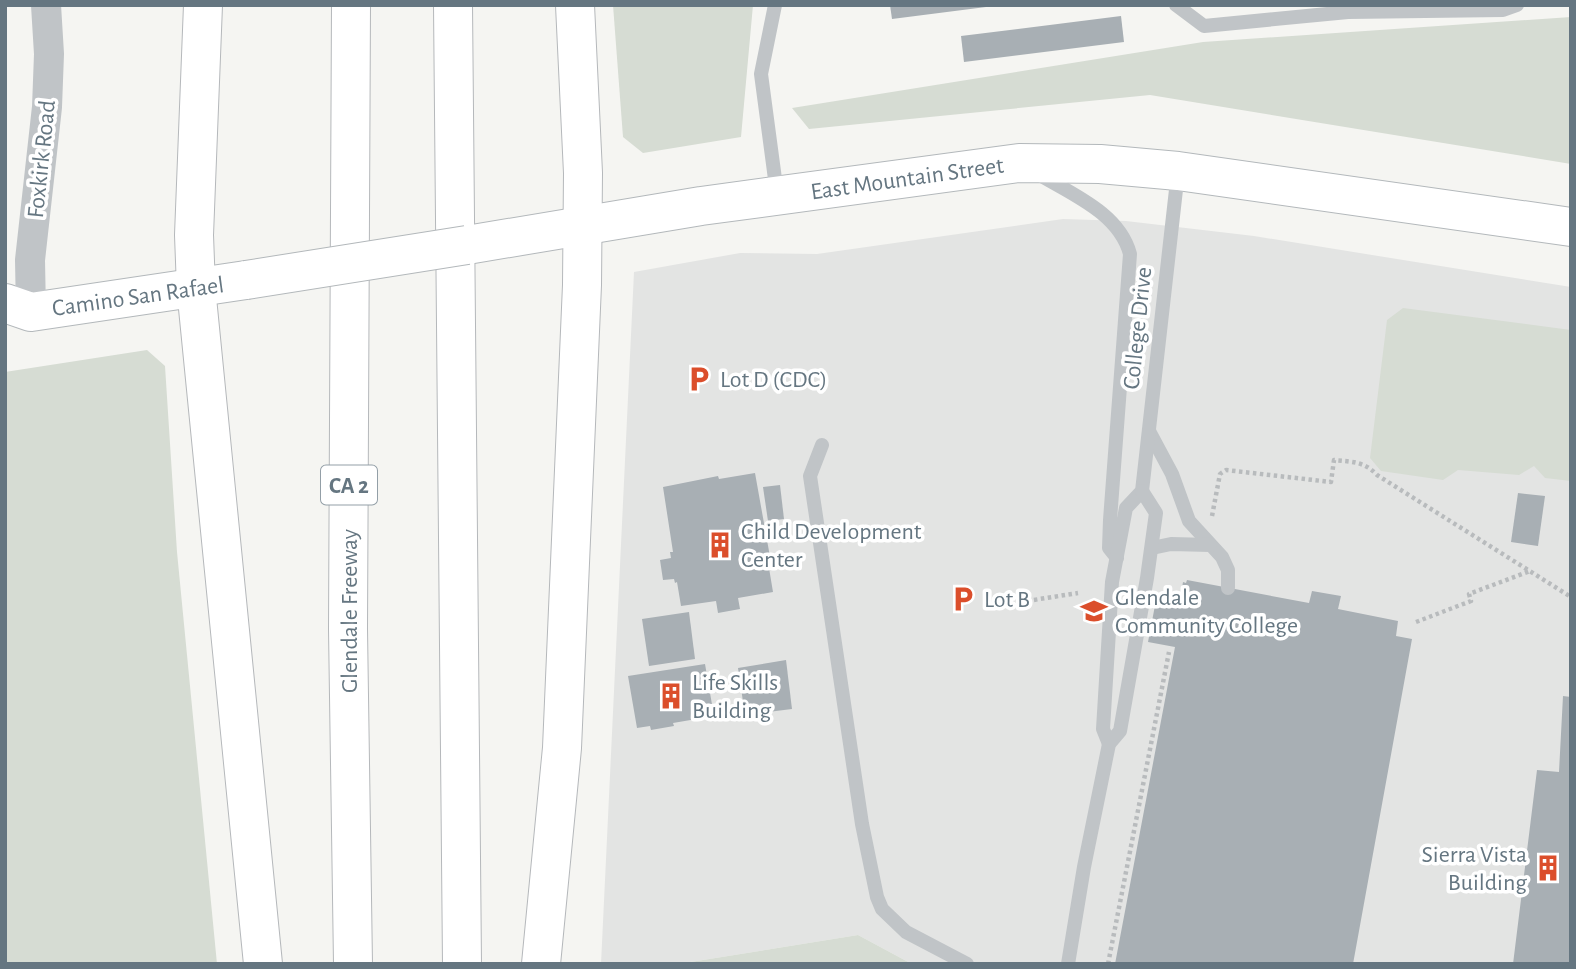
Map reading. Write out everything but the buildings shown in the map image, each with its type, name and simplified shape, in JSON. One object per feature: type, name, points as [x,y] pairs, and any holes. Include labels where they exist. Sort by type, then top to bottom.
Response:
[{"type":"main road","points":[[203,5],[196,166],[196,288],[263,964]]},
{"type":"main road","name":"Glendale Freeway","points":[[351,5],[348,629],[353,964]]},
{"type":"main road","points":[[453,5],[462,964]]},
{"type":"main road","points":[[541,964],[562,748],[583,226],[580,83],[575,5]]},
{"type":"main road","name":"East Mountain Street","points":[[246,280],[777,195],[1019,163],[1100,164],[1178,171],[1571,227]]},
{"type":"main road","name":"Camino San Rafael","points":[[14,316],[246,280]]},
{"type":"street","name":"Foxkirk Road","points":[[14,316],[30,260],[47,107],[49,54],[46,5]]},
{"type":"lane","points":[[775,5],[761,74],[777,195]]},
{"type":"lane","points":[[1176,5],[1204,26],[1348,12],[1503,10],[1517,5]]},
{"type":"lane","points":[[1019,163],[1108,218],[1122,234],[1130,254],[1110,520],[1109,548],[1117,558]]},
{"type":"lane","name":"College Drive","points":[[1109,744],[1103,729],[1112,582],[1126,508],[1142,491],[1178,171]]},
{"type":"lane","points":[[1149,431],[1172,474],[1189,521],[1222,557],[1228,570],[1228,588]]},
{"type":"lane","points":[[822,445],[810,476],[862,824],[877,897],[882,909],[906,932],[967,964]]},
{"type":"lane","name":"College Drive","points":[[1068,964],[1109,744],[1120,731],[1152,548],[1156,513],[1142,491]]},
{"type":"lane","points":[[1152,548],[1171,544],[1210,545]]},
{"type":"path","points":[[1211,522],[1220,474],[1226,470],[1331,482],[1334,460],[1361,463],[1571,597]]},
{"type":"path","points":[[1416,622],[1471,601],[1469,594],[1531,571]]},
{"type":"path","points":[[1027,601],[1078,593]]},
{"type":"path","points":[[1108,964],[1169,652]]},
{"type":"shaded area","points":[[613,5],[753,5],[741,137],[643,153],[623,137]]},
{"type":"shaded area","points":[[1571,17],[1571,164],[1150,95],[809,129],[792,108],[1203,42]]},
{"type":"shaded area","name":"Glendale Community College","points":[[1063,219],[1126,221],[1254,236],[1571,287],[1571,964],[912,964],[858,935],[678,964],[601,964],[634,272],[740,253],[817,254]]},
{"type":"shaded area","points":[[1403,308],[1571,330],[1571,481],[1545,478],[1534,466],[1519,475],[1458,470],[1443,480],[1381,471],[1370,458],[1387,320]]},
{"type":"shaded area","points":[[147,350],[165,366],[177,552],[217,964],[5,964],[5,372]]},
{"type":"shaded area","points":[[858,935],[912,964],[678,964]]},
{"type":"place","name":"Lot D (CDC)","points":[[699,379]]},
{"type":"place","name":"Child Development Center","points":[[720,545]]},
{"type":"place","name":"Lot B","points":[[963,599]]},
{"type":"place","name":"Glendale Community College","points":[[1094,611]]},
{"type":"place","name":"Life Skills Building","points":[[671,696]]},
{"type":"place","name":"Sierra Vista Building","points":[[1548,868]]}]
